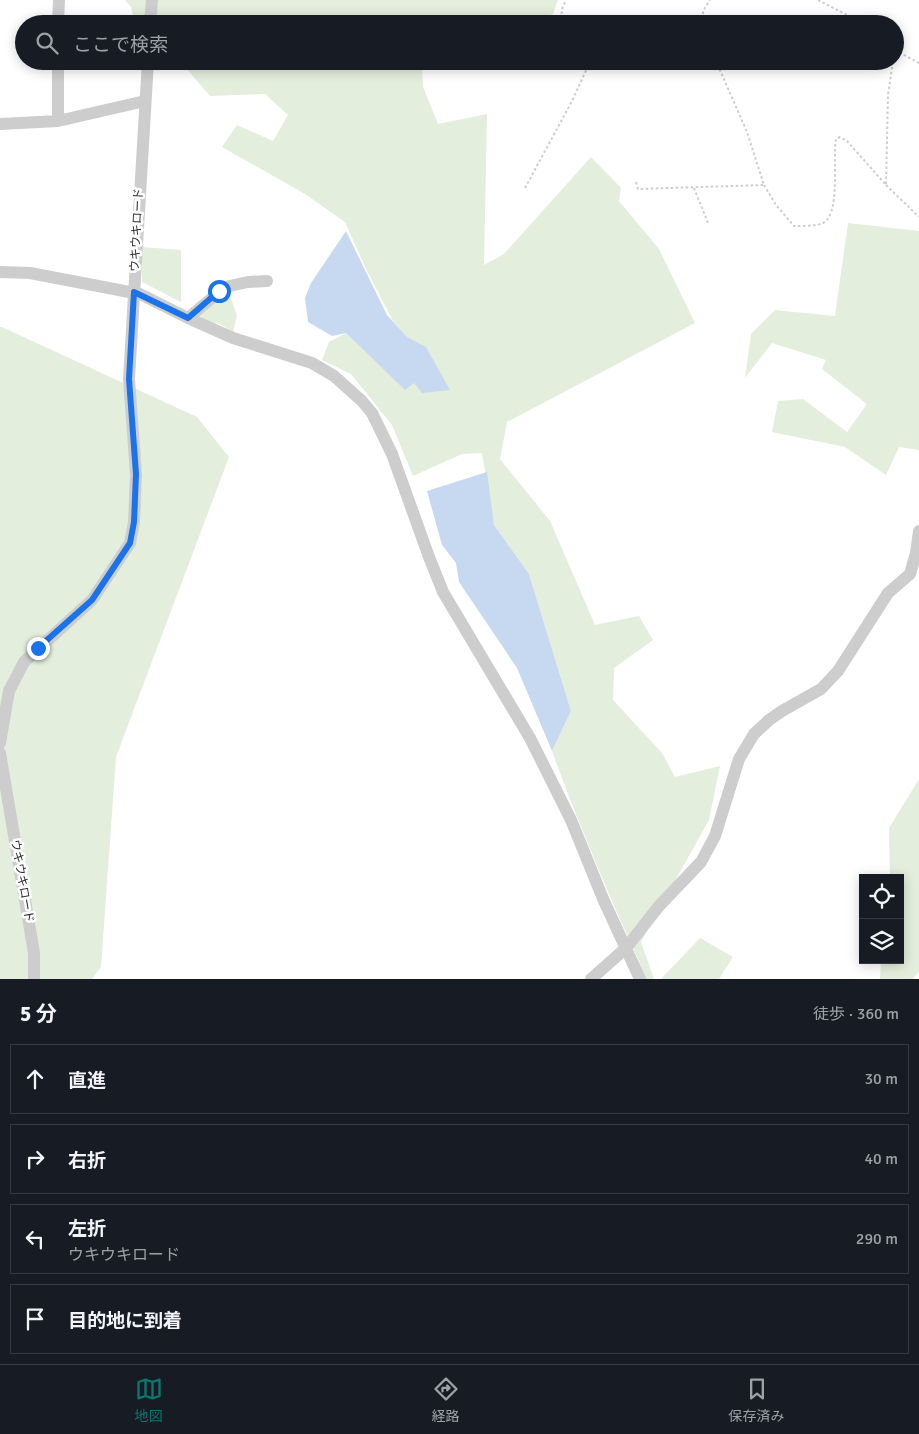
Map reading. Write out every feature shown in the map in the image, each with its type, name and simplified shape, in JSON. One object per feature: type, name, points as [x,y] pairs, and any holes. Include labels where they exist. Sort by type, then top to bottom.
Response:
[{"type":"street","points":[[58,15],[59,0]]},
{"type":"street","points":[[151,15],[152,0]]},
{"type":"street","points":[[58,70],[58,121]]},
{"type":"street","name":"ウキウキロード","points":[[0,743],[10,691],[24,662],[92,600],[130,543],[134,522],[136,474],[129,379],[147,70]]},
{"type":"street","points":[[0,124],[58,121],[145,101]]},
{"type":"street","points":[[0,272],[30,273],[134,292],[233,338],[312,363],[346,386],[372,413],[392,454],[443,592],[530,738],[571,820],[604,901],[640,979]]},
{"type":"street","points":[[188,318],[225,287],[248,282],[267,281]]},
{"type":"street","points":[[590,979],[626,948],[659,906],[701,862],[715,836],[739,759],[754,734],[768,720],[821,689],[838,671],[888,593],[910,574],[916,553],[919,531]]},
{"type":"street","name":"ウキウキロード","points":[[0,753],[34,953],[34,979]]},
{"type":"path","points":[[561,15],[566,0]]},
{"type":"path","points":[[703,15],[703,11],[710,0]]},
{"type":"path","points":[[818,0],[847,15]]},
{"type":"path","points":[[904,56],[919,63]]},
{"type":"path","points":[[525,188],[572,101],[586,70]]},
{"type":"path","points":[[720,70],[747,132],[764,185],[776,205],[794,226],[821,224],[829,219],[832,210],[835,179],[834,147],[836,139],[840,137],[847,141],[886,185],[919,217]]},
{"type":"path","points":[[886,185],[887,103],[892,70]]},
{"type":"path","points":[[636,182],[638,189],[764,185]]},
{"type":"path","points":[[694,188],[708,223]]},
{"type":"green space","points":[[125,0],[558,0],[553,14],[550,15],[133,15],[131,7]]},
{"type":"green space","points":[[188,70],[422,70],[423,87],[438,124],[487,114],[484,265],[504,254],[591,157],[621,188],[619,201],[659,249],[695,323],[507,422],[500,459],[550,521],[595,625],[639,616],[653,640],[614,668],[613,700],[662,753],[675,777],[720,766],[709,820],[641,942],[654,979],[646,979],[587,841],[552,751],[571,711],[529,574],[494,525],[482,453],[462,454],[413,476],[392,425],[351,374],[322,360],[329,342],[346,333],[405,389],[411,342],[393,321],[366,269],[345,222],[305,194],[222,147],[237,125],[273,141],[288,115],[265,94],[210,96]]},
{"type":"green space","points":[[848,223],[919,231],[919,450],[899,447],[886,475],[845,447],[772,432],[778,401],[803,399],[847,432],[867,404],[822,369],[826,360],[772,343],[745,378],[751,334],[775,310],[835,316]]},
{"type":"green space","points":[[142,247],[181,250],[181,302],[142,282]]},
{"type":"green space","points":[[228,291],[237,315],[233,332],[220,324],[206,321],[199,315]]},
{"type":"green space","points":[[0,327],[197,417],[229,457],[116,757],[101,967],[92,979],[0,979]]},
{"type":"green space","points":[[919,779],[919,971],[913,979],[880,979],[881,964],[904,964],[904,874],[890,874],[889,828]]},
{"type":"green space","points":[[700,938],[733,957],[719,979],[661,979]]},
{"type":"water","points":[[346,231],[387,315],[407,337],[426,347],[450,390],[422,393],[414,383],[405,390],[346,333],[332,336],[308,322],[305,298],[311,283]]},
{"type":"water","points":[[487,472],[494,525],[529,574],[571,711],[552,751],[517,668],[459,582],[456,563],[442,545],[427,491]]},
{"type":"route","points":[[38,648],[92,600],[130,543],[134,522],[136,474],[129,379],[134,292],[188,318],[219,291]]}]
